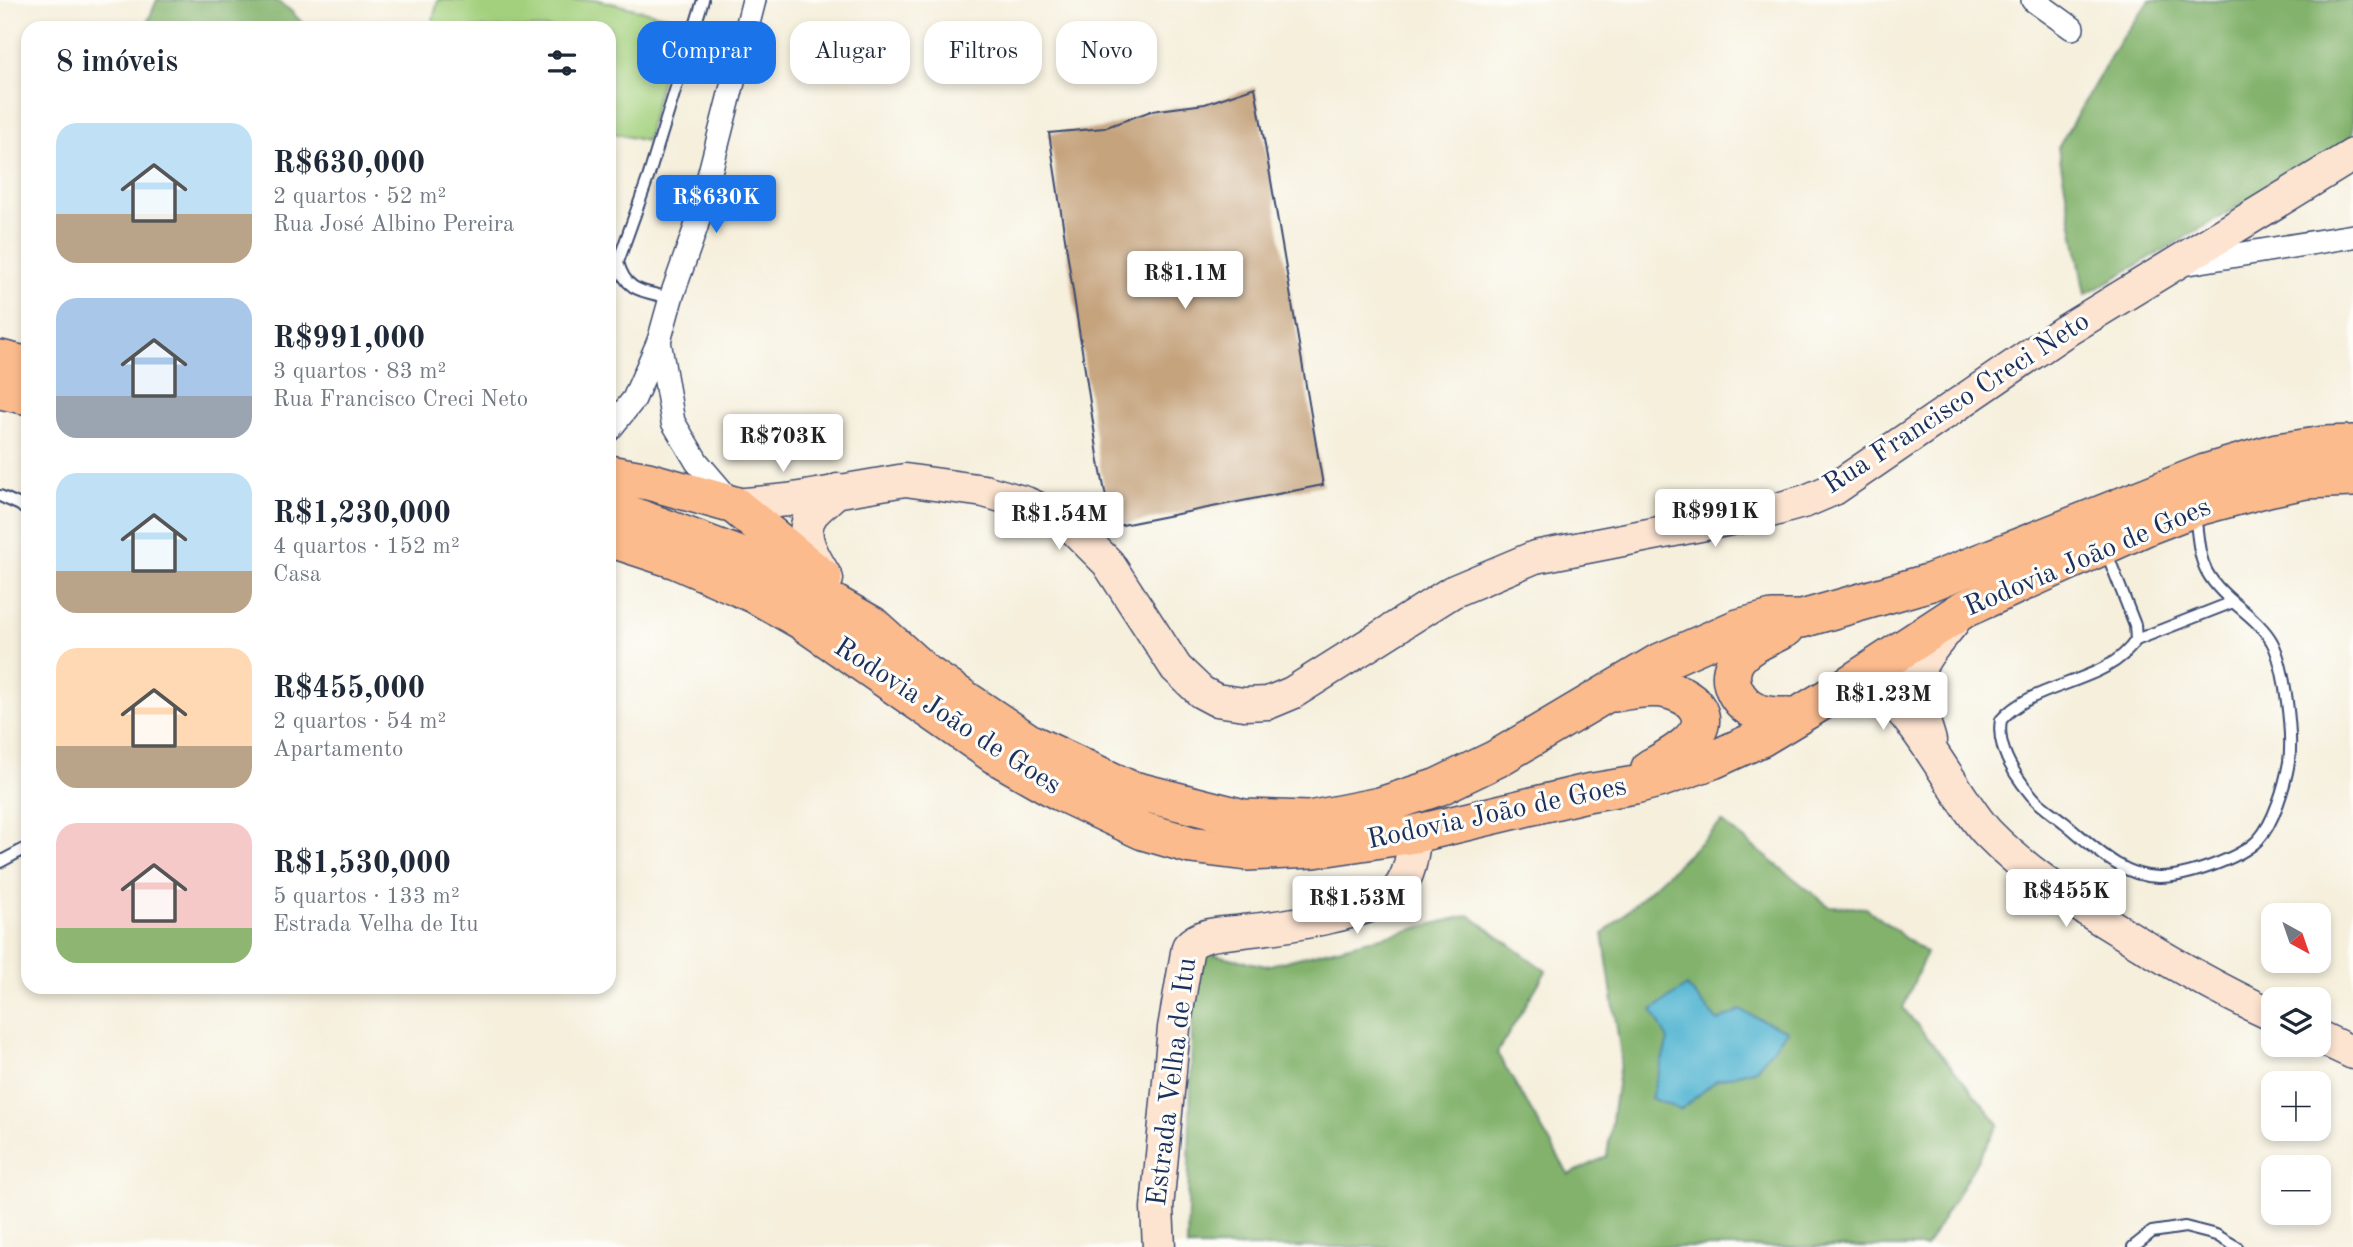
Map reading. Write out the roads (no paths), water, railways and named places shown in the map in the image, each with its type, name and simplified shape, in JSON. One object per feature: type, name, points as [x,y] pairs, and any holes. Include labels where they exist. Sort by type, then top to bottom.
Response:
[{"type":"highway","points":[[0,359],[21,364]]},
{"type":"highway","points":[[0,390],[21,394]]},
{"type":"highway","name":"Rodovia João de Goes","points":[[616,510],[770,567],[872,625],[924,672],[1030,743],[1129,789],[1243,818],[1309,820],[1380,806],[1438,787],[1496,759],[1658,663],[1738,628],[1772,619],[1802,619],[1931,582],[2205,473],[2277,452],[2353,444]]},
{"type":"highway","points":[[616,475],[648,481],[734,505],[830,583],[872,625]]},
{"type":"highway","name":"Rodovia João de Goes","points":[[616,540],[676,560],[756,595],[802,621],[995,755],[1060,792],[1143,831],[1191,845],[1247,852],[1314,849],[1415,834],[1587,793],[1635,785],[1713,760],[1761,738],[1839,691],[1964,609],[2041,572],[2194,508],[2306,480],[2353,478]]},
{"type":"highway","points":[[1796,716],[1758,713],[1733,692],[1731,678],[1735,662],[1747,649],[1802,619]]},
{"type":"highway","points":[[1587,793],[1652,767],[1680,750],[1702,726],[1702,715],[1694,703],[1664,689],[1606,694]]},
{"type":"main road","points":[[2172,265],[2353,155]]},
{"type":"main road","name":"Rua Francisco Creci Neto","points":[[734,505],[788,500],[905,480],[984,491],[1026,503],[1066,521],[1108,563],[1176,668],[1201,692],[1216,700],[1235,703],[1268,702],[1292,693],[1452,592],[1535,557],[1767,512],[1806,501],[1834,489],[2062,333],[2172,265]]},
{"type":"main road","points":[[830,583],[810,550],[806,534],[811,515],[838,490]]},
{"type":"main road","points":[[1935,756],[1917,691],[1917,677],[1923,662],[1964,609]]},
{"type":"main road","points":[[1839,691],[1884,696],[1900,710],[1935,756],[1985,831],[2031,872],[2142,946],[2207,983],[2261,1009]]},
{"type":"main road","name":"Estrada Velha de Itu","points":[[1159,1247],[1157,1208],[1174,1028],[1188,947],[1201,937],[1274,928],[1389,899],[1409,872],[1415,834]]},
{"type":"main road","points":[[2331,1043],[2353,1053]]},
{"type":"street","points":[[616,421],[634,398],[659,341],[696,227],[754,0]]},
{"type":"street","points":[[2034,0],[2072,28]]},
{"type":"street","points":[[2172,265],[2353,236]]},
{"type":"street","points":[[659,341],[673,422],[697,462],[734,505]]},
{"type":"lane","points":[[671,298],[633,288],[622,275],[618,262],[648,177],[703,0]]},
{"type":"lane","points":[[616,274],[622,275]]},
{"type":"lane","points":[[0,496],[21,506]]},
{"type":"lane","points":[[2194,508],[2201,559],[2220,591],[2233,602],[2263,629],[2273,645],[2284,687],[2289,727],[2289,762],[2277,805],[2266,829],[2256,842],[2211,866],[2158,878],[2134,872],[2112,861],[2033,797],[2007,760],[1999,729],[2001,720],[2017,705],[2110,664],[2136,640],[2233,602]]},
{"type":"lane","points":[[2104,546],[2135,625],[2136,640]]},
{"type":"lane","points":[[0,862],[21,852]]},
{"type":"lane","points":[[2133,1247],[2152,1231],[2185,1227],[2216,1236],[2237,1247]]},
{"type":"water","points":[[1687,986],[1718,1021],[1740,1010],[1787,1031],[1756,1069],[1717,1080],[1680,1110],[1651,1098],[1668,1040],[1652,1010]]}]
